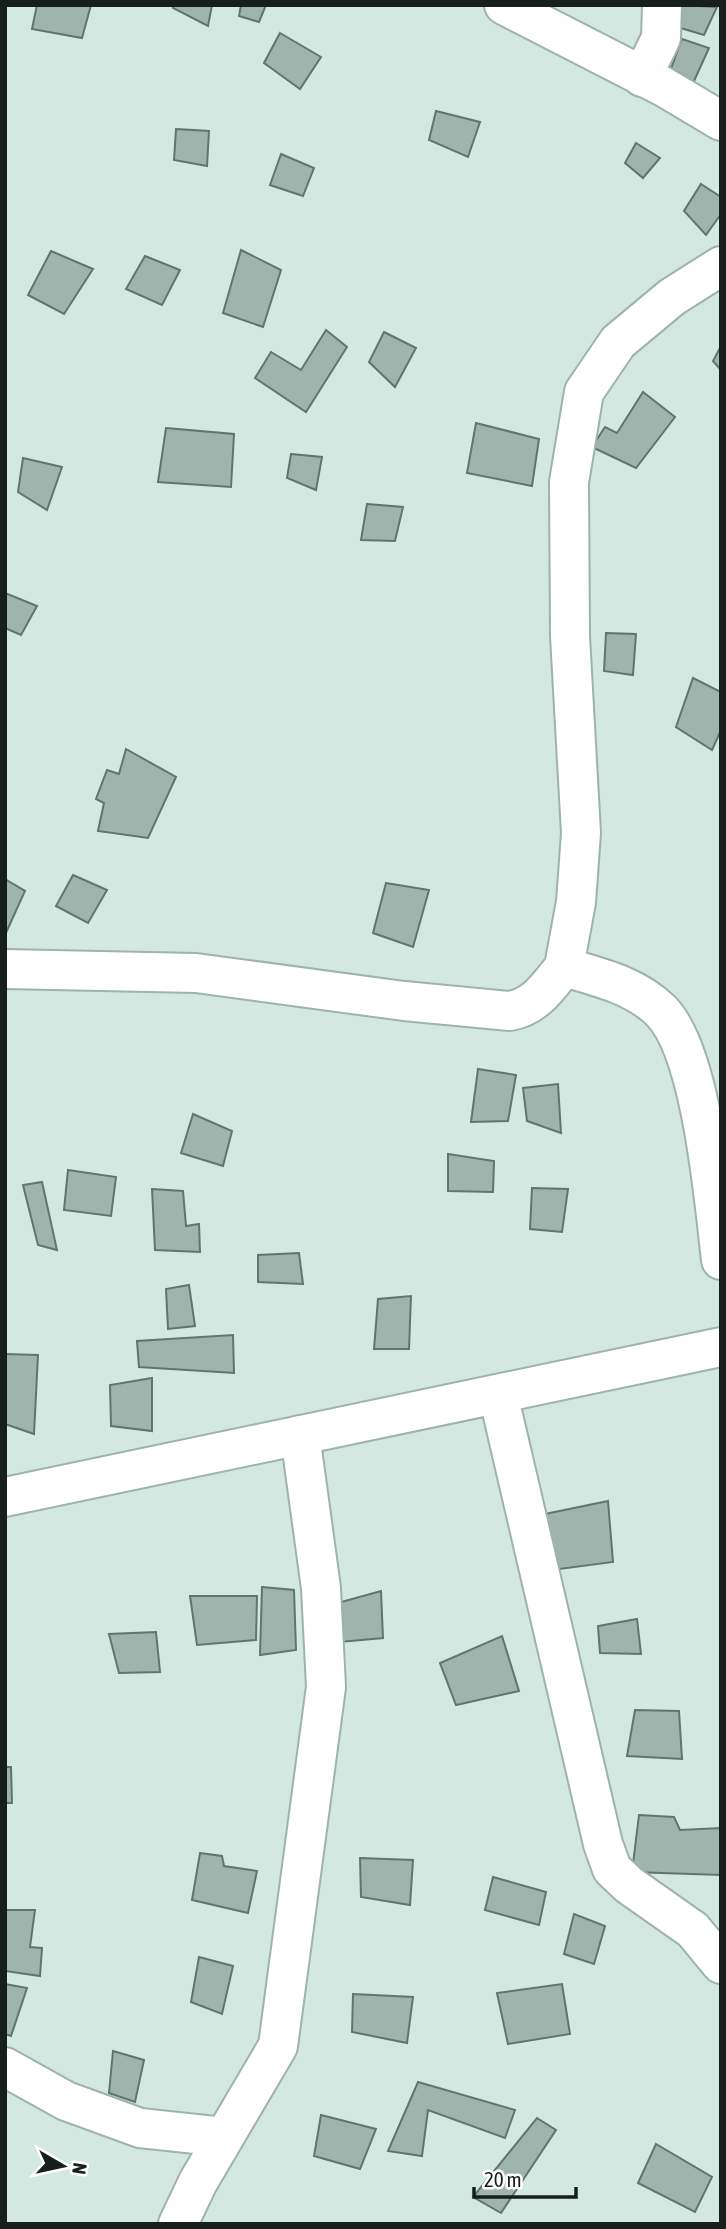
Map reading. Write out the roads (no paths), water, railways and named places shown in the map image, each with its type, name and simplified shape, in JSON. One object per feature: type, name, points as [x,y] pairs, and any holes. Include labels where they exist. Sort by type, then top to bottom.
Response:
[{"type":"street","points":[[504,5],[721,121]]},
{"type":"street","points":[[642,77],[661,38],[662,5]]},
{"type":"street","points":[[5,969],[196,973],[404,1001],[510,1011],[520,1009],[540,997],[564,967],[576,902],[581,834],[570,636],[569,482],[584,392],[618,342],[672,297],[721,266]]},
{"type":"street","points":[[564,967],[622,984],[661,1010],[676,1031],[709,1149],[721,1260]]},
{"type":"street","points":[[5,1497],[721,1347]]},
{"type":"street","points":[[498,1394],[603,1844],[612,1869],[693,1930],[721,1964]]},
{"type":"street","points":[[178,2224],[224,2137],[278,2046],[326,1687],[321,1588],[300,1435]]},
{"type":"street","points":[[5,2067],[66,2101],[140,2128],[224,2137]]}]
